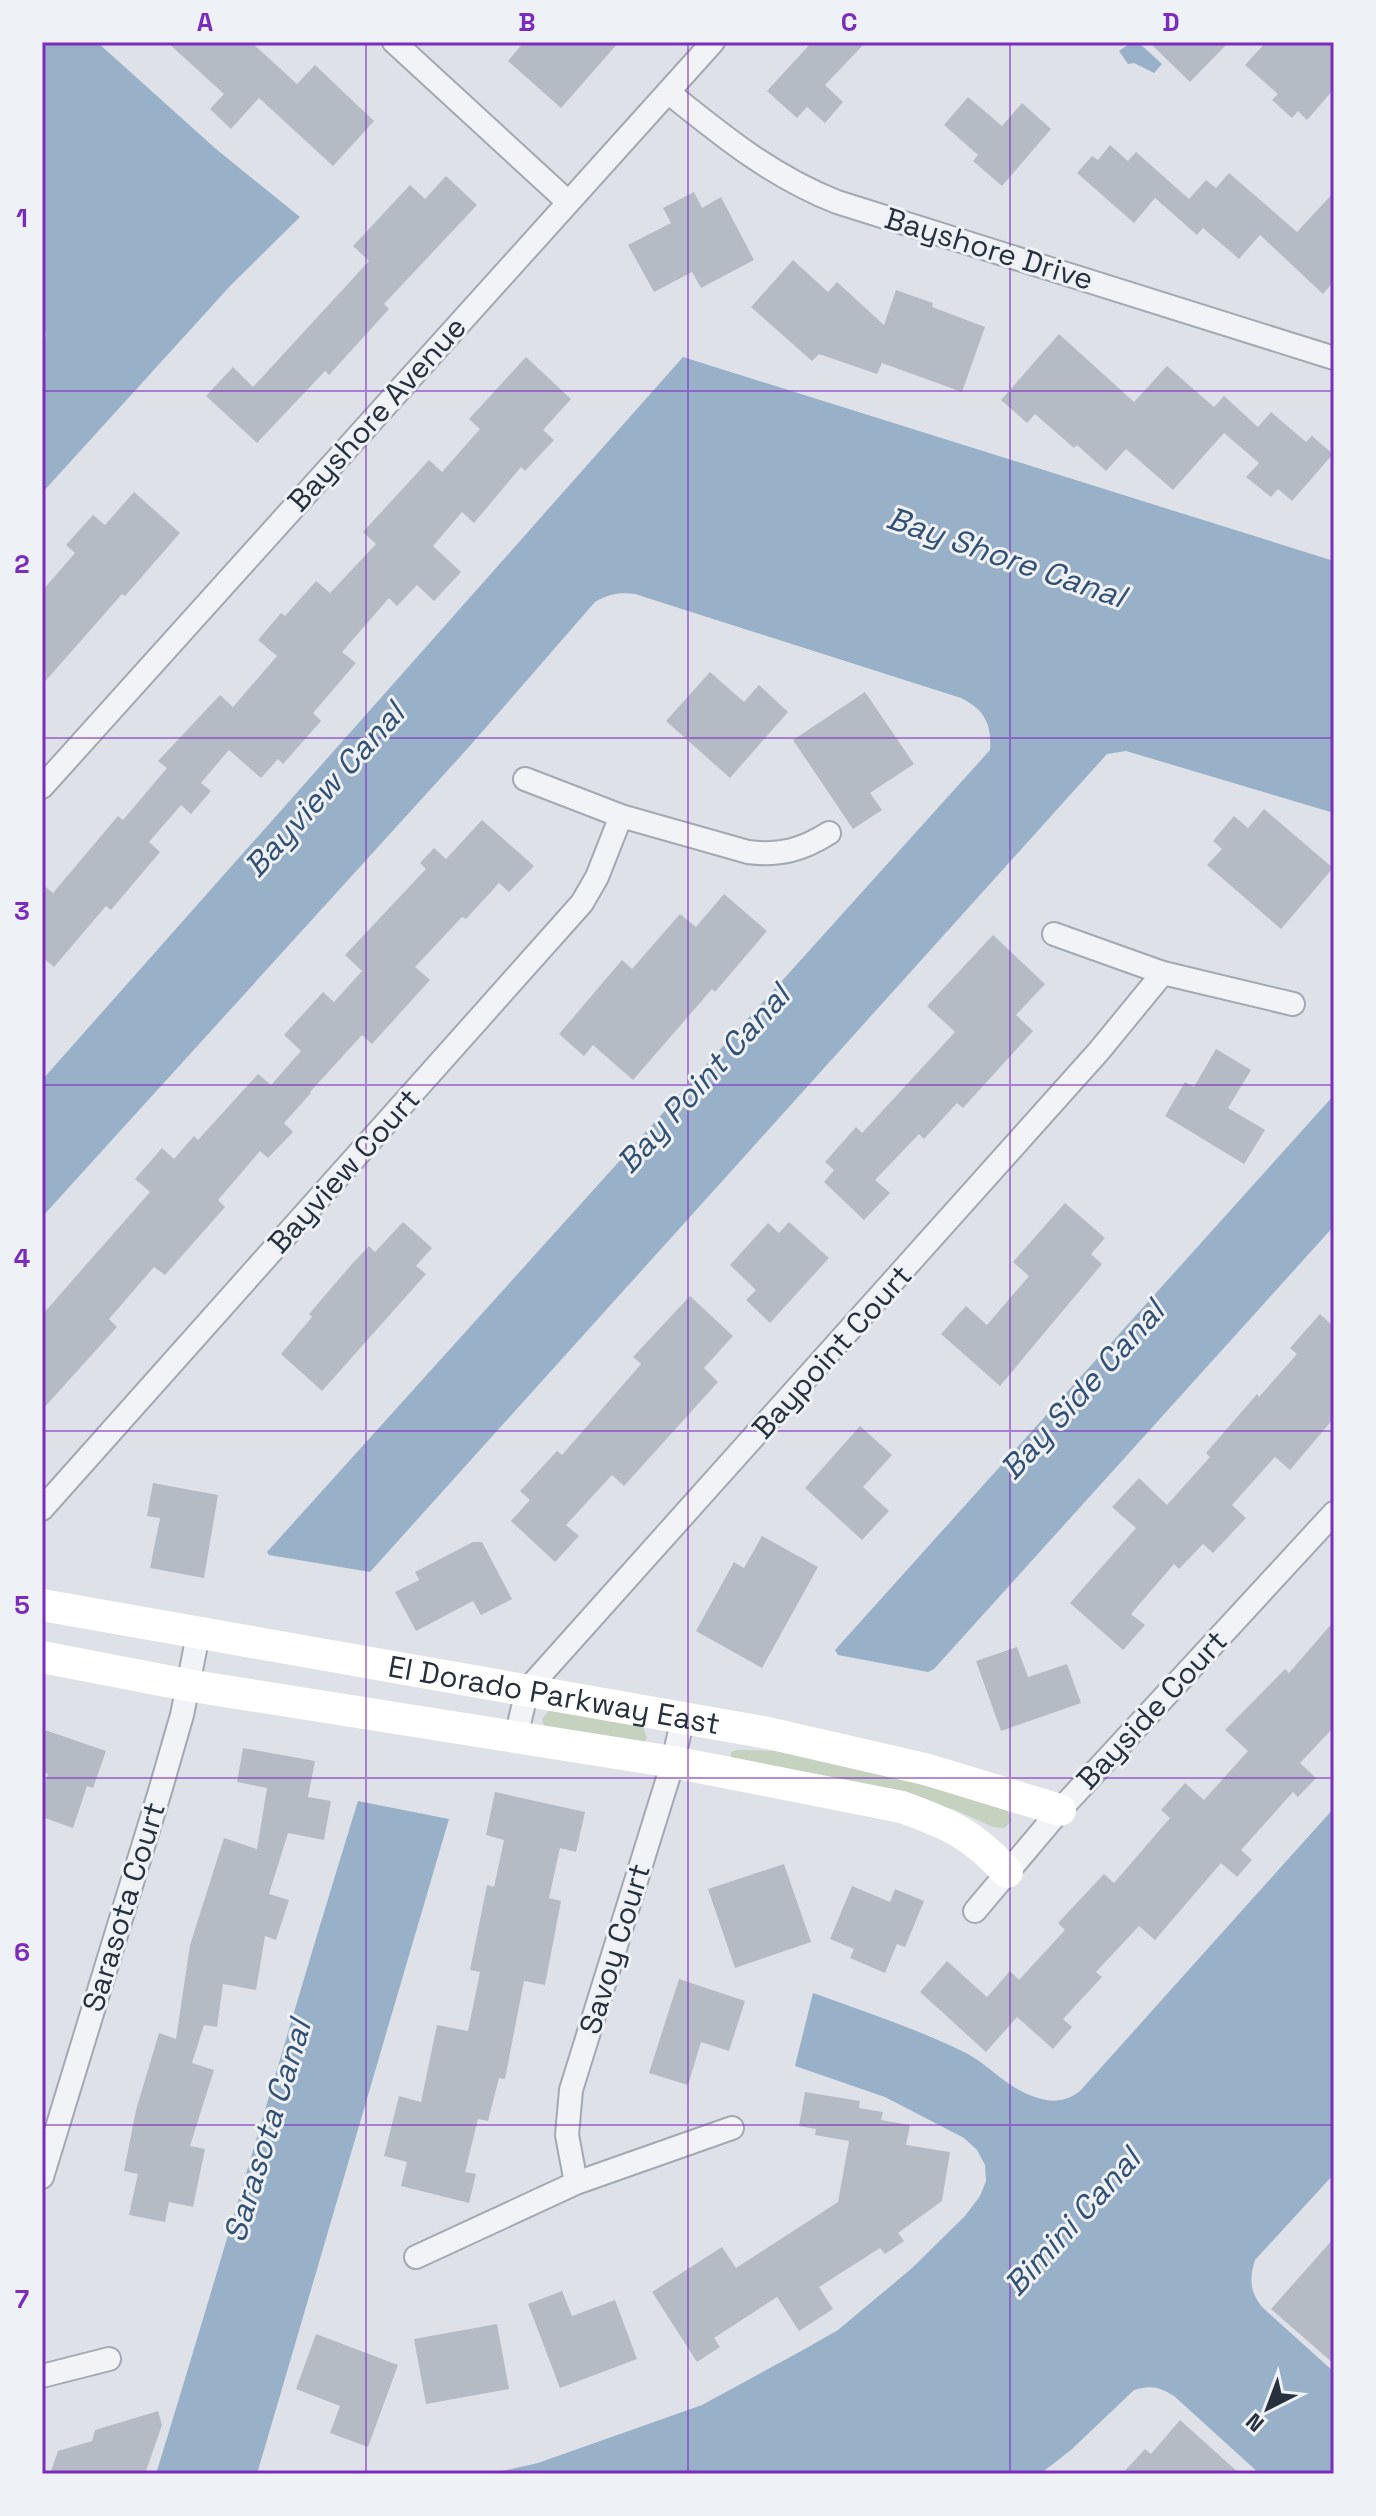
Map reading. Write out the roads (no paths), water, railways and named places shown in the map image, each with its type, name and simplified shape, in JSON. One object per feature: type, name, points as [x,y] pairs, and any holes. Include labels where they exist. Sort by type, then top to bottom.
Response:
[{"type":"street","points":[[394,42],[568,202]]},
{"type":"street","name":"Bayshore Avenue","points":[[42,787],[713,42]]},
{"type":"street","name":"Bayshore Drive","points":[[668,92],[755,161],[809,191],[1334,358]]},
{"type":"street","points":[[525,779],[621,816],[763,854],[805,848],[829,833]]},
{"type":"street","name":"Bayview Court","points":[[42,1509],[582,903],[597,877],[621,816]]},
{"type":"street","points":[[1054,934],[1163,973],[1293,1004]]},
{"type":"street","name":"Baypoint Court","points":[[516,1737],[527,1690],[1079,1075],[1163,973]]},
{"type":"street","name":"Bayside Court","points":[[975,1911],[1060,1810],[1334,1513]]},
{"type":"street","name":"El Dorado Parkway East","points":[[42,1605],[198,1635],[683,1717],[798,1740],[925,1769],[1060,1810]]},
{"type":"street","name":"Sarasota Court","points":[[42,2177],[160,1791],[198,1635]]},
{"type":"street","name":"El Dorado Parkway East","points":[[42,1657],[187,1685],[673,1762],[902,1807],[933,1818],[977,1841],[1007,1872]]},
{"type":"street","name":"Savoy Court","points":[[576,2183],[567,2135],[571,2090],[673,1762],[683,1717]]},
{"type":"street","points":[[416,2257],[576,2183],[732,2128]]},
{"type":"street","points":[[42,2376],[109,2359]]},
{"type":"water","points":[[42,42],[97,42],[216,149],[300,217],[231,285],[42,493],[42,355],[46,334],[42,321]]},
{"type":"water","points":[[1132,42],[1138,42],[1162,64],[1154,73],[1134,63],[1128,64],[1119,51]]},
{"type":"water","points":[[683,357],[1334,561],[1334,813],[1126,751],[1107,754],[370,1572],[269,1555],[267,1552],[990,750],[990,732],[985,718],[976,707],[961,698],[635,594],[614,594],[600,599],[42,1217],[42,1080]]},
{"type":"water","name":"Bay Side Canal","points":[[1334,1095],[1334,1226],[934,1669],[928,1672],[838,1655],[835,1650]]},
{"type":"water","name":"Sarasota Canal","points":[[358,1801],[449,1819],[257,2474],[156,2474],[307,1969]]},
{"type":"water","name":"Bimini Canal","points":[[1334,1808],[1334,2174],[1255,2260],[1251,2279],[1253,2291],[1262,2307],[1334,2372],[1334,2474],[1260,2474],[1174,2396],[1150,2387],[1134,2390],[1071,2450],[1040,2474],[489,2474],[538,2463],[702,2405],[803,2350],[838,2330],[911,2269],[965,2216],[980,2196],[986,2181],[985,2165],[977,2150],[964,2138],[885,2097],[795,2066],[813,1993],[949,2045],[1035,2097],[1059,2100],[1069,2097],[1080,2091]]},
{"type":"water label","name":"Bay Shore Canal","points":[[1006,557]]},
{"type":"water label","name":"Bayview Canal","points":[[324,790]]},
{"type":"water label","name":"Bay Point Canal","points":[[703,1079]]}]
